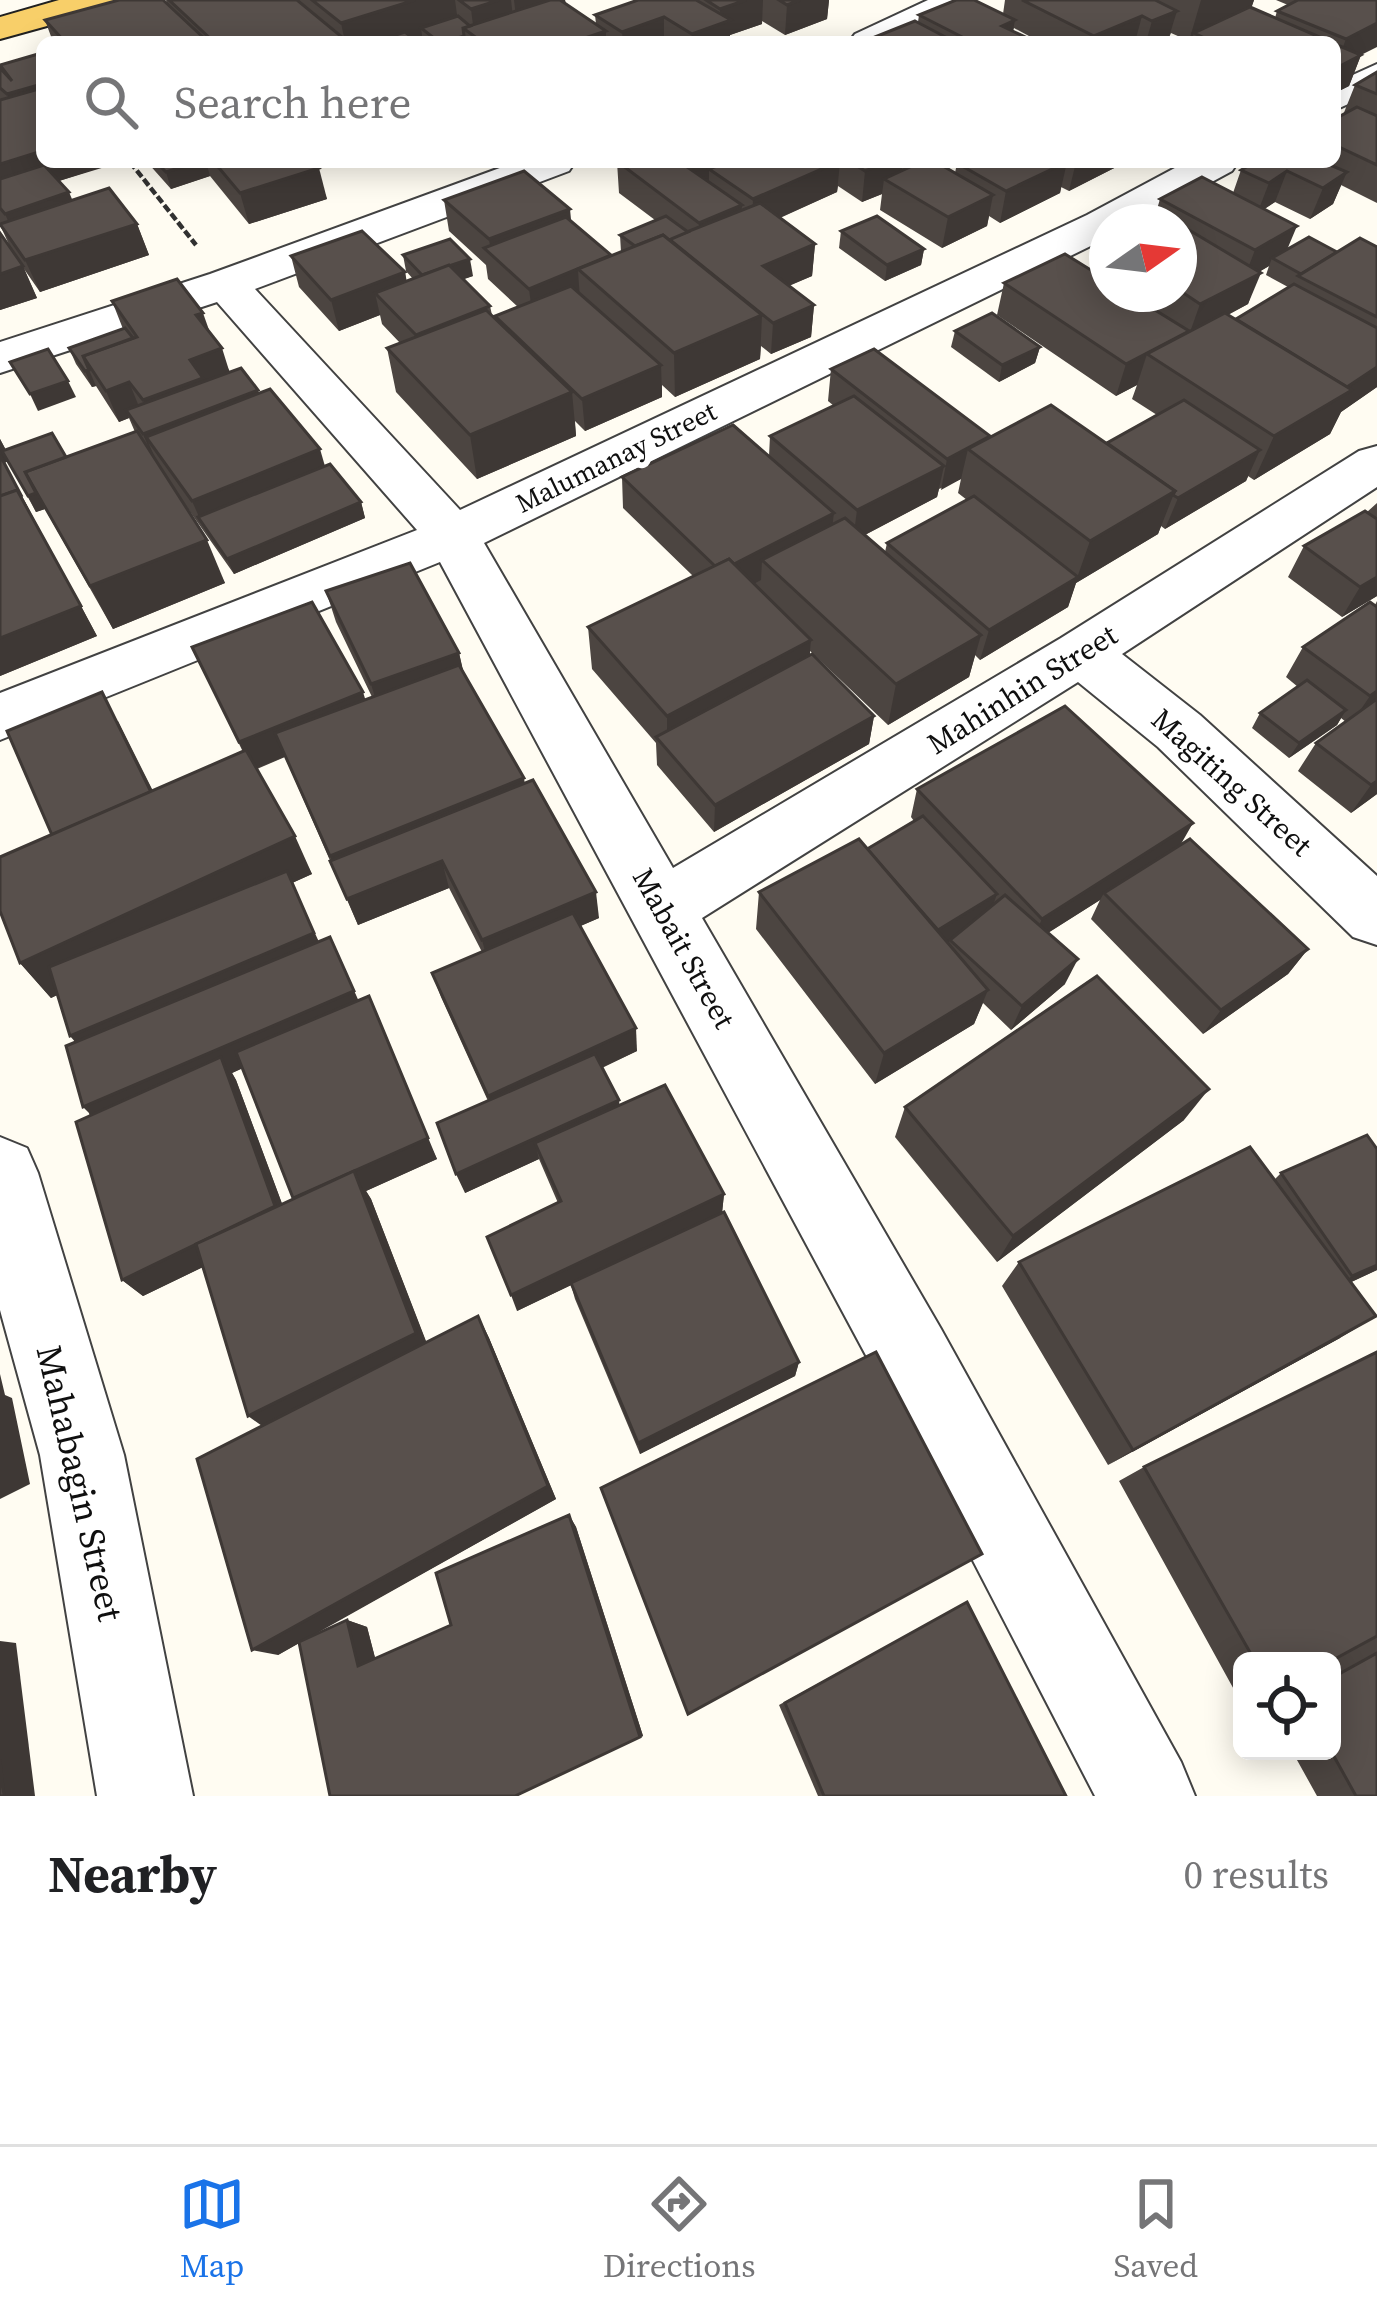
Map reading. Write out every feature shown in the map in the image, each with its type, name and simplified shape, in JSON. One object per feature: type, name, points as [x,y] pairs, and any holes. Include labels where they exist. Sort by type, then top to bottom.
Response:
[{"type":"main road","points":[[0,28],[110,12]]},
{"type":"main road","points":[[71,36],[110,12]]},
{"type":"main road","points":[[0,59],[36,50]]},
{"type":"street","points":[[881,36],[957,0]]},
{"type":"street","points":[[1341,95],[1377,76]]},
{"type":"street","points":[[0,358],[226,284],[538,168]]},
{"type":"street","name":"Malumanay Street","points":[[0,717],[452,536],[1102,224],[1206,168]]},
{"type":"street","name":"Mabait Street","points":[[226,284],[452,536],[662,908],[1147,1796]]},
{"type":"street","name":"Mahinhin Street","points":[[662,908],[1082,653],[1377,463]]},
{"type":"street","name":"Magiting Street","points":[[1082,653],[1179,731],[1377,917]]},
{"type":"street","name":"Mahabagin Street","points":[[0,1173],[82,1456],[145,1796]]},
{"type":"path","points":[[135,168],[226,284]]},
{"type":"building","points":[[119,0],[163,0],[202,36],[60,36],[45,20]]},
{"type":"building","points":[[169,0],[297,0],[341,36],[208,36]]},
{"type":"building","points":[[312,0],[415,0],[341,23]]},
{"type":"building","points":[[459,0],[499,0],[471,9]]},
{"type":"building","points":[[560,0],[606,31],[591,36],[474,36],[463,28]]},
{"type":"building","points":[[638,0],[696,0],[731,20],[692,34],[664,17],[622,32],[595,15]]},
{"type":"building","points":[[706,0],[746,0],[720,9]]},
{"type":"building","points":[[956,0],[974,0],[1015,20],[1002,26],[1023,36],[960,36],[919,15]]},
{"type":"building","points":[[1022,0],[1155,0],[1177,11],[1152,21],[1142,16],[1094,36]]},
{"type":"building","points":[[1298,0],[1377,0],[1377,23],[1346,39],[1277,11]]},
{"type":"building","points":[[1250,7],[1317,36],[1200,36],[1194,33]]},
{"type":"building","points":[[458,16],[470,26],[463,28],[464,36],[431,36],[421,28]]},
{"type":"building","points":[[915,21],[944,36],[878,36]]},
{"type":"building","points":[[1341,47],[1361,55],[1341,65]]},
{"type":"building","points":[[36,55],[36,86],[7,94],[0,88],[0,68],[12,81],[0,65]]},
{"type":"building","points":[[1377,72],[1377,94],[1355,85]]},
{"type":"building","points":[[36,90],[36,153],[0,164],[0,100]]},
{"type":"building","points":[[1357,107],[1377,116],[1377,165],[1341,148],[1341,116]]},
{"type":"building","points":[[47,168],[69,192],[5,214],[0,208],[0,179]]},
{"type":"building","points":[[219,168],[319,168],[240,193]]},
{"type":"building","points":[[626,168],[689,168],[742,205],[699,223]]},
{"type":"building","points":[[712,168],[824,168],[753,199]]},
{"type":"building","points":[[908,168],[946,168],[993,195],[948,217],[884,179]]},
{"type":"building","points":[[966,168],[1054,168],[1006,191]]},
{"type":"building","points":[[1337,168],[1347,172],[1323,188],[1287,171],[1269,183],[1241,170]]},
{"type":"building","points":[[524,171],[570,209],[489,239],[444,200]]},
{"type":"building","points":[[1202,177],[1297,226],[1255,250],[1197,219],[1197,204],[1169,204],[1160,199]]},
{"type":"building","points":[[109,188],[137,224],[25,260],[0,224]]},
{"type":"building","points":[[760,203],[815,244],[763,266],[814,305],[773,323],[669,239]]},
{"type":"building","points":[[666,216],[688,232],[635,246],[620,235]]},
{"type":"building","points":[[877,216],[924,249],[887,265],[841,231]]},
{"type":"building","points":[[566,217],[611,255],[529,289],[484,248]]},
{"type":"building","points":[[362,231],[405,272],[331,300],[291,256]]},
{"type":"building","points":[[0,233],[23,266],[0,274]]},
{"type":"building","points":[[663,235],[762,315],[674,353],[578,269]]},
{"type":"building","points":[[1197,235],[1261,273],[1197,302]]},
{"type":"building","points":[[1309,237],[1337,252],[1301,274],[1272,258]]},
{"type":"building","points":[[1360,238],[1377,247],[1377,317],[1298,276]]},
{"type":"building","points":[[450,239],[470,259],[422,275],[403,255]]},
{"type":"building","points":[[1065,254],[1089,269],[1089,312],[1158,312],[1189,331],[1126,364],[1004,283]]},
{"type":"building","points":[[449,265],[490,306],[416,335],[375,293]]},
{"type":"building","points":[[177,279],[203,313],[196,315],[222,348],[190,360],[203,378],[143,400],[129,382],[106,391],[83,356],[137,337],[112,301]]},
{"type":"building","points":[[1294,284],[1377,328],[1377,367],[1347,387],[1236,319]]},
{"type":"building","points":[[571,286],[661,365],[582,399],[495,316]]},
{"type":"building","points":[[486,310],[572,392],[470,435],[387,348]]},
{"type":"building","points":[[992,313],[1040,347],[1002,365],[955,331]]},
{"type":"building","points":[[1225,313],[1352,390],[1274,436],[1147,354]]},
{"type":"building","points":[[125,328],[133,338],[83,356],[89,370],[85,371],[69,348]]},
{"type":"building","points":[[48,349],[68,381],[30,394],[10,362]]},
{"type":"building","points":[[874,349],[990,436],[947,459],[831,369]]},
{"type":"building","points":[[241,368],[258,390],[143,434],[126,410]]},
{"type":"building","points":[[270,389],[320,449],[192,501],[146,437]]},
{"type":"building","points":[[854,396],[944,466],[857,510],[770,436]]},
{"type":"building","points":[[1184,400],[1260,450],[1178,498],[1175,491],[1107,443]]},
{"type":"building","points":[[1051,405],[1175,491],[1090,541],[968,449]]},
{"type":"building","points":[[733,425],[834,513],[734,564],[729,559],[715,566],[622,477]]},
{"type":"building","points":[[137,431],[207,540],[90,586],[25,472]]},
{"type":"building","points":[[52,433],[66,457],[25,472],[36,493],[28,496],[2,451]]},
{"type":"building","points":[[0,455],[22,497],[17,490],[0,496]]},
{"type":"building","points":[[330,464],[361,502],[227,559],[198,517]]},
{"type":"building","points":[[17,490],[81,606],[0,638],[0,496]]},
{"type":"building","points":[[974,496],[1078,577],[989,630],[887,543]]},
{"type":"building","points":[[1365,511],[1377,519],[1377,577],[1360,587],[1304,546]]},
{"type":"building","points":[[845,518],[981,635],[896,684],[762,560]]},
{"type":"building","points":[[729,559],[811,640],[667,716],[588,627]]},
{"type":"building","points":[[410,563],[459,653],[371,684],[326,591]]},
{"type":"building","points":[[312,602],[363,692],[239,742],[192,647]]},
{"type":"building","points":[[1370,602],[1377,607],[1377,691],[1370,696],[1303,647]]},
{"type":"building","points":[[812,654],[874,716],[715,805],[656,737]]},
{"type":"building","points":[[459,665],[524,778],[330,856],[275,733]]},
{"type":"building","points":[[1307,680],[1346,710],[1299,743],[1260,713]]},
{"type":"building","points":[[102,692],[151,792],[52,835],[7,731]]},
{"type":"building","points":[[1377,699],[1377,781],[1371,785],[1316,743]]},
{"type":"building","points":[[1065,706],[1193,823],[1042,919],[917,789]]},
{"type":"building","points":[[246,750],[295,836],[20,963],[0,911],[0,857]]},
{"type":"building","points":[[533,780],[596,892],[482,940],[442,861],[347,899],[330,861]]},
{"type":"building","points":[[923,816],[997,894],[938,930],[867,849]]},
{"type":"building","points":[[859,839],[988,990],[884,1053],[759,892]]},
{"type":"building","points":[[1190,839],[1308,949],[1221,1010],[1104,893]]},
{"type":"building","points":[[287,871],[314,933],[70,1036],[49,967]]},
{"type":"building","points":[[1005,895],[1078,959],[1022,1006],[950,940]]},
{"type":"building","points":[[573,913],[636,1028],[488,1096],[432,973]]},
{"type":"building","points":[[330,937],[354,991],[83,1107],[66,1046]]},
{"type":"building","points":[[1097,976],[1209,1089],[1013,1236],[905,1107]]},
{"type":"building","points":[[369,996],[428,1138],[293,1198],[236,1052]]},
{"type":"building","points":[[595,1054],[619,1100],[456,1174],[437,1123]]},
{"type":"building","points":[[221,1057],[275,1206],[122,1280],[76,1122]]},
{"type":"building","points":[[665,1085],[724,1194],[511,1295],[487,1237],[561,1201],[535,1143]]},
{"type":"building","points":[[1367,1135],[1377,1149],[1377,1265],[1352,1276],[1281,1173]]},
{"type":"building","points":[[1250,1147],[1376,1316],[1133,1450],[1019,1262]]},
{"type":"building","points":[[354,1171],[416,1333],[248,1416],[196,1244]]},
{"type":"building","points":[[724,1212],[799,1362],[638,1443],[571,1283]]},
{"type":"building","points":[[478,1316],[548,1486],[252,1650],[197,1459]]},
{"type":"building","points":[[876,1352],[982,1554],[688,1714],[601,1488]]},
{"type":"building","points":[[1377,1352],[1377,1636],[1341,1656],[1250,1652],[1144,1467]]},
{"type":"building","points":[[569,1515],[640,1737],[515,1796],[330,1796],[299,1642],[347,1620],[358,1666],[451,1625],[436,1573]]},
{"type":"building","points":[[967,1602],[1066,1796],[824,1796],[785,1703]]},
{"type":"building","points":[[1377,1653],[1377,1796],[1356,1796],[1336,1760],[1341,1760],[1341,1673]]}]
